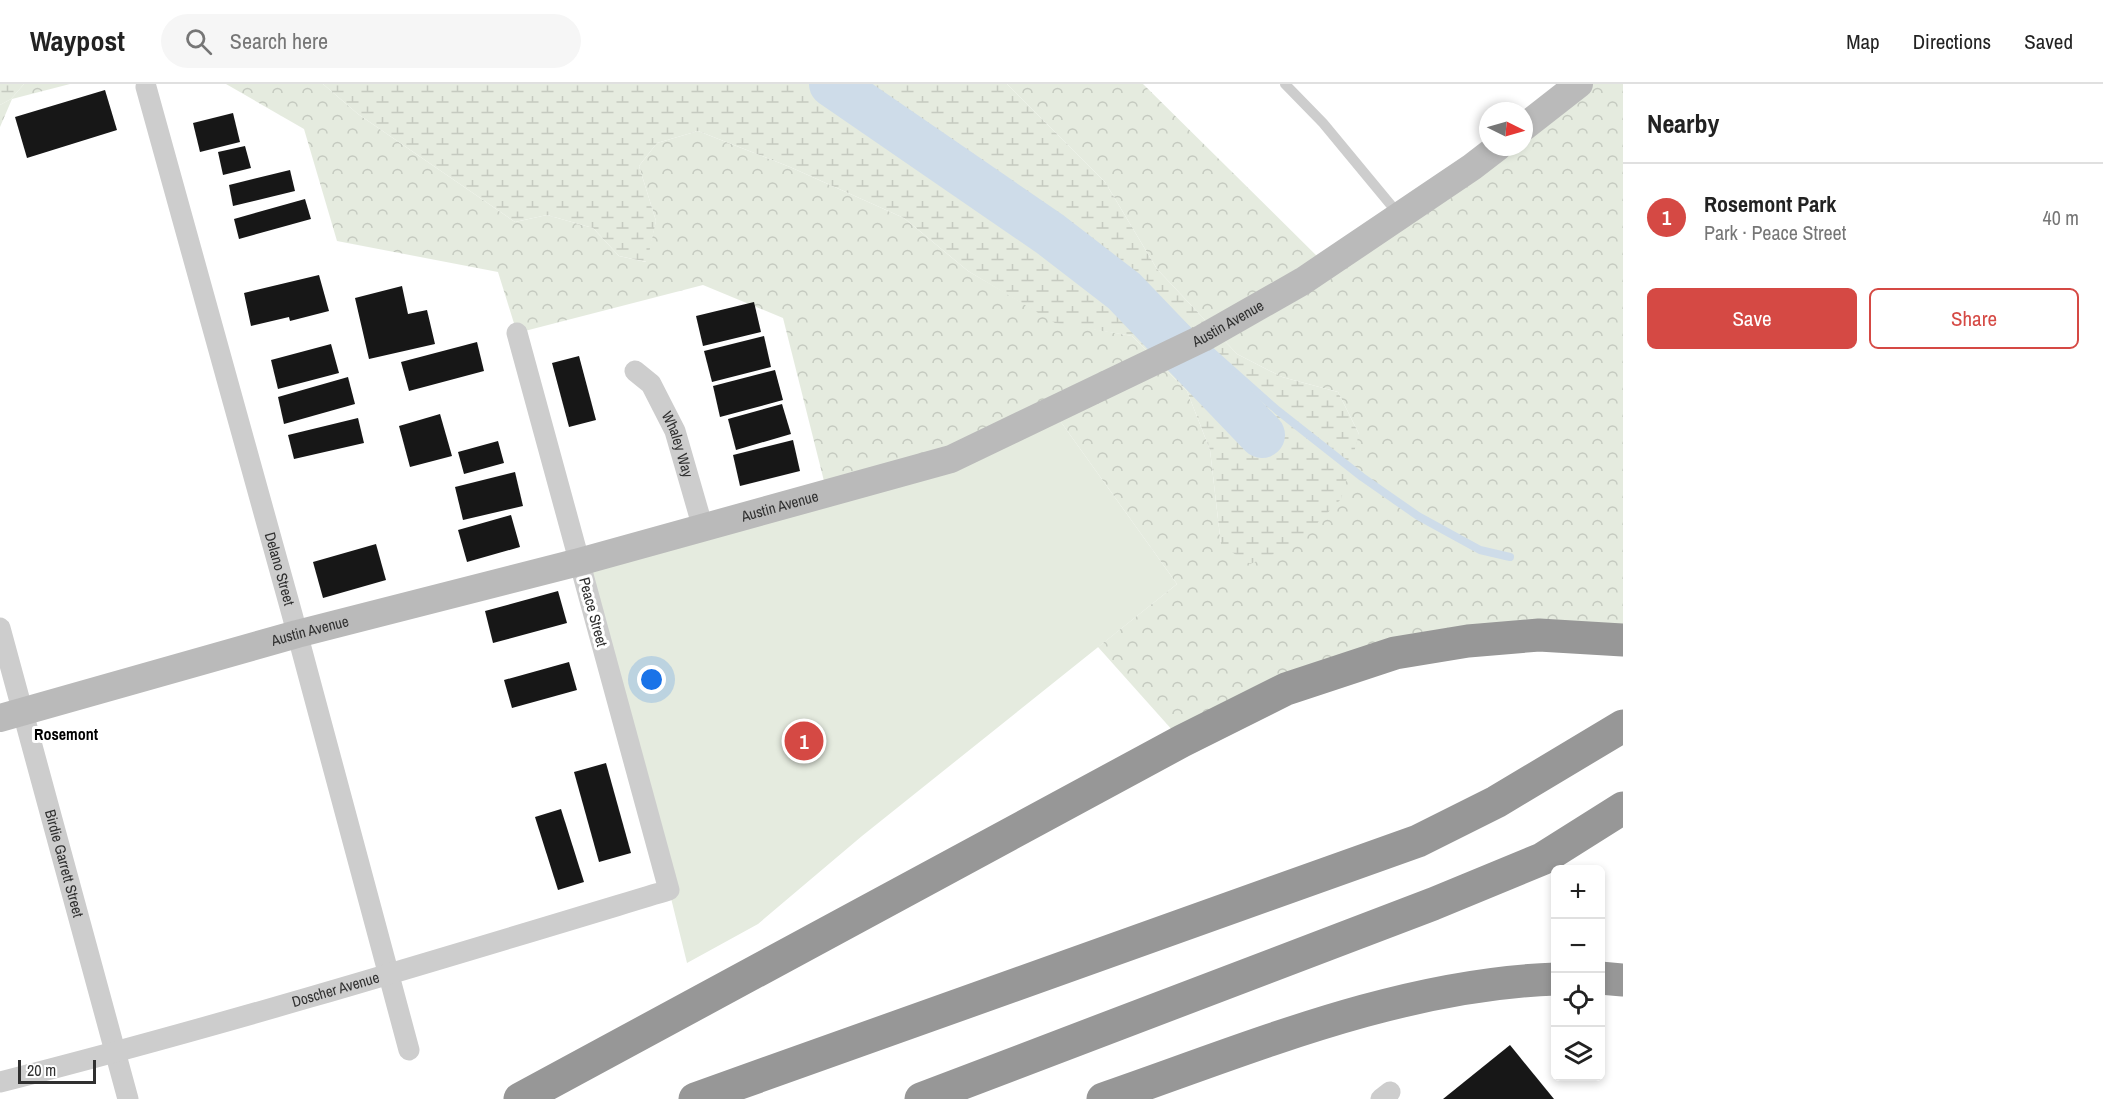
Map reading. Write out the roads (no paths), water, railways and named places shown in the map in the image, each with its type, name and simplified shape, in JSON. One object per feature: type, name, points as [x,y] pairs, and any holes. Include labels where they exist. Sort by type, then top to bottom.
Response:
[{"type":"highway","points":[[520,1099],[1182,741],[1286,688],[1395,653],[1467,641],[1539,635],[1623,640]]},
{"type":"highway","points":[[695,1099],[1418,841],[1496,802],[1623,726]]},
{"type":"highway","points":[[921,1099],[1455,895],[1542,859],[1623,808]]},
{"type":"highway","points":[[1605,978],[1623,980]]},
{"type":"highway","points":[[1103,1099],[1315,1025],[1425,996],[1521,980],[1551,979]]},
{"type":"street","points":[[1533,120],[1579,84]]},
{"type":"street","name":"Delano Street","points":[[146,87],[409,1050]]},
{"type":"street","name":"Austin Avenue","points":[[11,715],[297,634],[579,562],[951,459],[1203,338],[1303,281],[1486,156]]},
{"type":"street","name":"Peace Street","points":[[517,333],[669,890]]},
{"type":"street","name":"Whaley Way","points":[[635,371],[651,384],[675,431],[703,528]]},
{"type":"street","name":"Birdie Garrett Street","points":[[0,628],[11,715],[116,1053],[128,1099]]},
{"type":"street","name":"Doscher Avenue","points":[[0,1082],[116,1053],[389,975],[669,890]]},
{"type":"lane","points":[[1285,84],[1323,123],[1400,216]]},
{"type":"waterway","points":[[832,84],[1050,234],[1124,291],[1262,435]]},
{"type":"waterway","points":[[856,84],[982,169],[1177,320],[1195,337]]},
{"type":"waterway","points":[[1204,345],[1277,410],[1362,477],[1418,516],[1480,550],[1510,557]]},
{"type":"place","name":"Rosemont Park","points":[[804,741]]},
{"type":"district","name":"Rosemont","points":[[66,734]]}]
